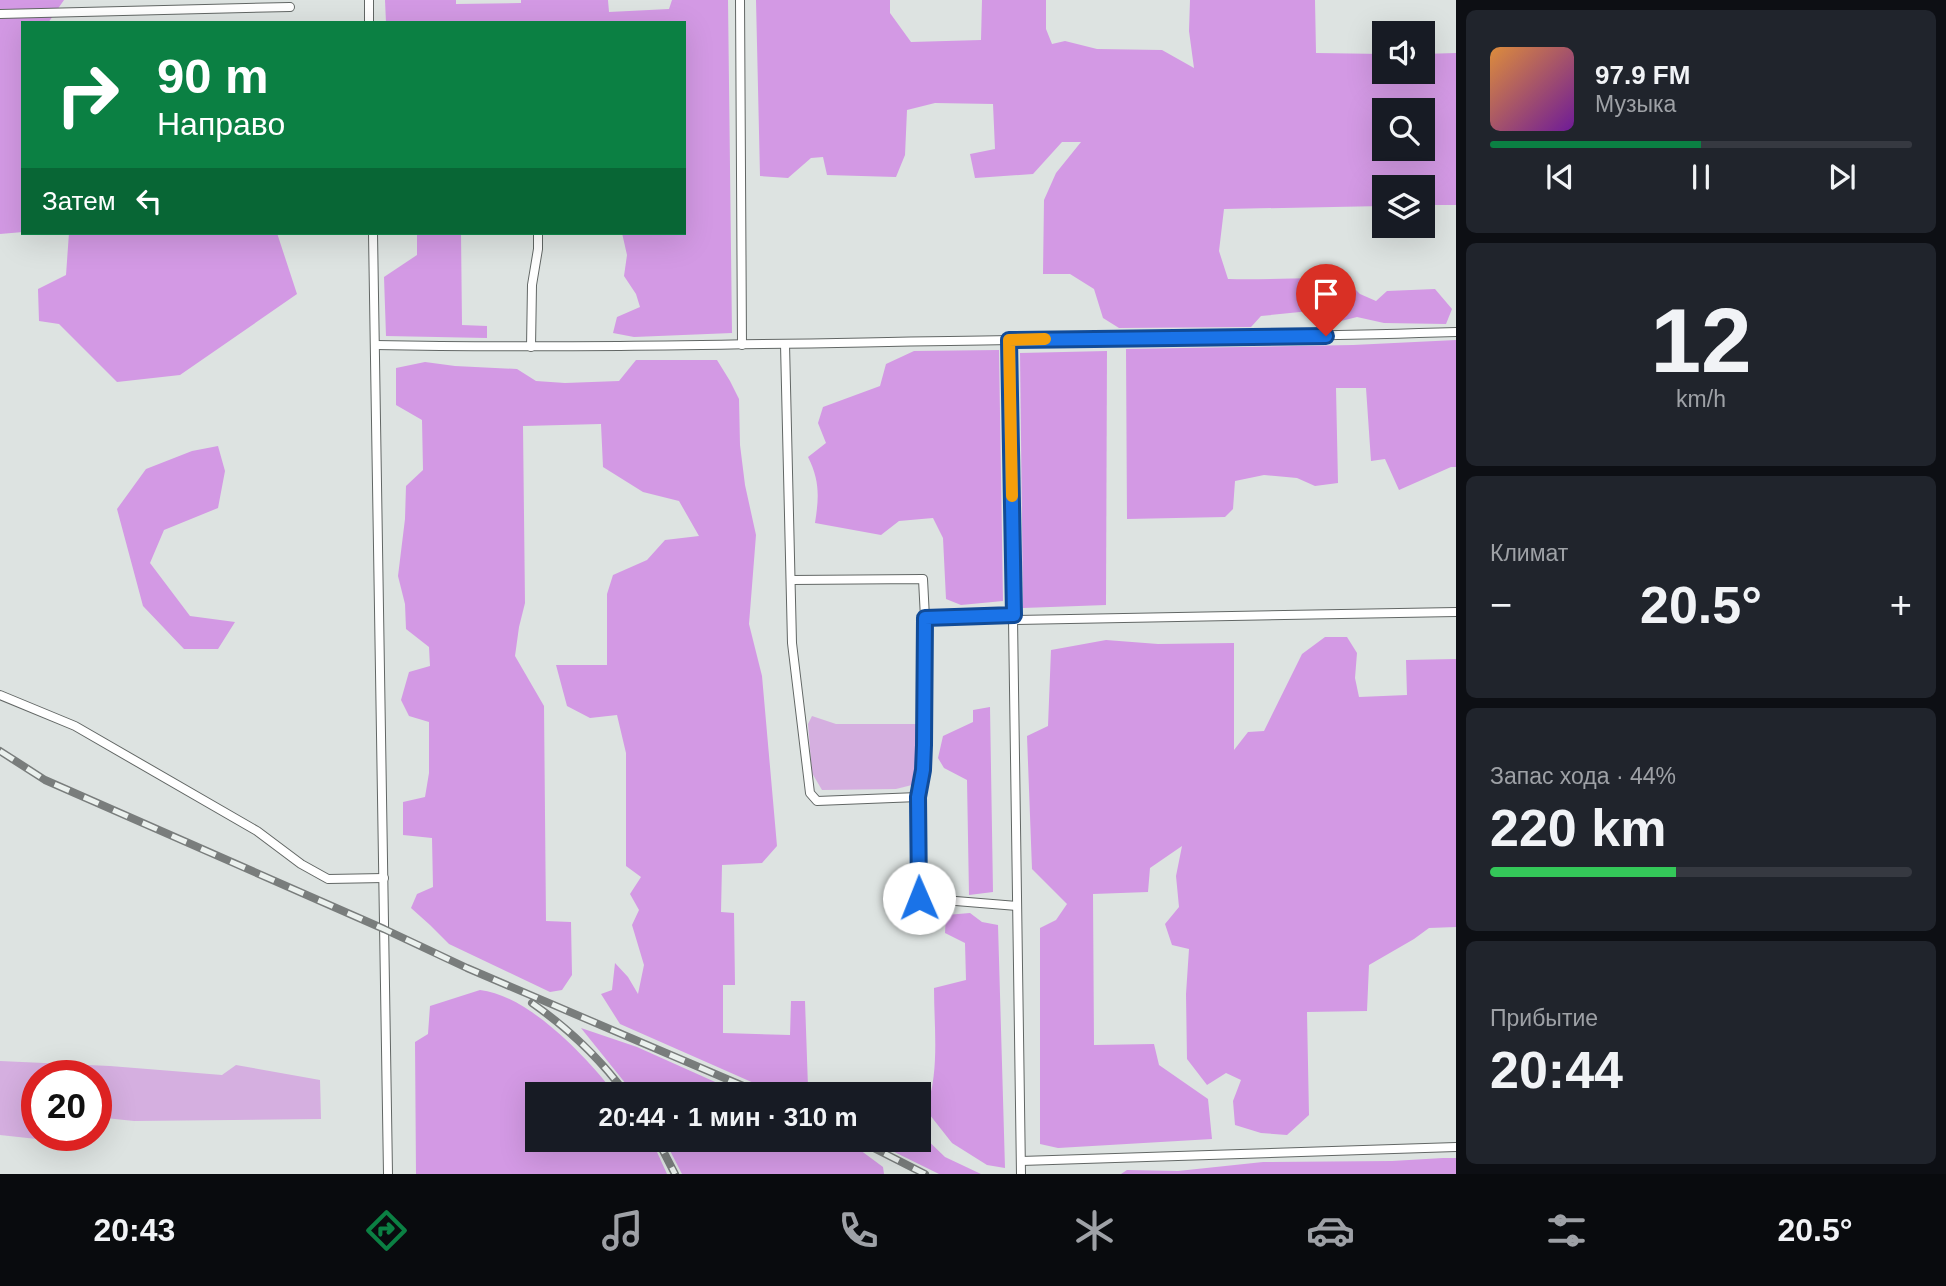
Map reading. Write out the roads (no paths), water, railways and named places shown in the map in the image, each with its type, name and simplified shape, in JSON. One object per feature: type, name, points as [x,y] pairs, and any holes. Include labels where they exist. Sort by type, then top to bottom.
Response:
[{"type":"lane","points":[[369,0],[369,21]]},
{"type":"lane","points":[[740,0],[742,345]]},
{"type":"lane","points":[[0,14],[231,4],[290,7]]},
{"type":"lane","points":[[373,235],[388,1174]]},
{"type":"lane","points":[[531,347],[532,285],[538,235]]},
{"type":"lane","points":[[375,345],[742,345],[1352,336],[1456,332]]},
{"type":"lane","points":[[1009,340],[1021,1174]]},
{"type":"lane","points":[[785,344],[792,643],[810,793],[817,801],[918,797]]},
{"type":"lane","points":[[791,580],[923,579],[924,745],[918,797],[919,898],[1017,906]]},
{"type":"lane","points":[[925,618],[1456,612]]},
{"type":"lane","points":[[0,695],[75,726],[257,831],[301,864],[328,879],[384,878]]},
{"type":"lane","points":[[1021,1161],[1456,1147]]},
{"type":"railway","points":[[0,751],[45,780],[467,968],[734,1082]]},
{"type":"railway","points":[[532,1003],[583,1044],[616,1082]]},
{"type":"railway","points":[[664,1152],[675,1174]]},
{"type":"railway","points":[[882,1152],[925,1174]]}]
